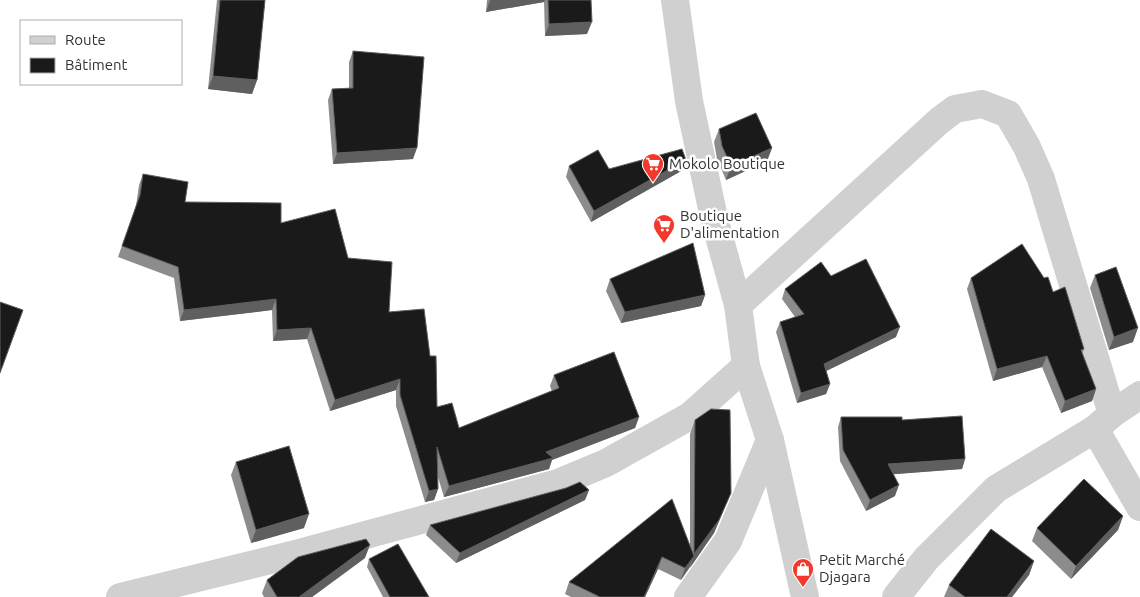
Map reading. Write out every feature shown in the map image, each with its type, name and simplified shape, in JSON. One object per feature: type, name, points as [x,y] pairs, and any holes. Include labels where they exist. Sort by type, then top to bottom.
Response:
[{"type":"street","points":[[675,0],[691,110],[714,218],[738,305],[746,366],[770,440],[805,597]]},
{"type":"street","points":[[738,305],[939,121],[955,109],[982,104],[1008,114],[1027,147],[1041,179],[1103,421],[1140,507]]},
{"type":"street","points":[[120,597],[299,553],[558,483],[606,463],[690,416],[746,366]]},
{"type":"street","points":[[896,597],[926,559],[996,489],[1103,421],[1140,395]]},
{"type":"street","points":[[688,597],[728,541],[770,440]]},
{"type":"building","points":[[220,0],[265,0],[257,80],[213,76]]},
{"type":"building","points":[[548,0],[591,0],[592,22],[549,24]]},
{"type":"building","points":[[353,51],[424,57],[417,148],[337,153],[332,89],[353,88]]},
{"type":"building","points":[[756,113],[772,148],[731,166],[722,146],[719,129]]},
{"type":"building","points":[[682,149],[686,160],[594,211],[569,166],[598,150],[609,169]]},
{"type":"building","points":[[143,174],[188,182],[185,202],[281,203],[281,223],[335,209],[348,258],[392,262],[389,312],[424,309],[430,356],[436,356],[437,407],[452,403],[459,428],[559,388],[554,375],[614,352],[639,417],[546,452],[553,458],[449,486],[437,447],[438,489],[429,491],[400,395],[400,379],[335,400],[311,328],[277,330],[276,299],[184,310],[178,267],[122,246],[140,195]]},
{"type":"building","points":[[693,243],[705,295],[625,312],[610,279]]},
{"type":"building","points":[[1022,244],[1044,278],[1048,277],[1053,292],[1065,287],[1084,349],[1081,350],[1096,389],[1065,401],[1047,356],[997,369],[971,278]]},
{"type":"building","points":[[866,259],[900,327],[824,364],[830,384],[801,393],[780,322],[804,314],[785,289],[821,262],[831,276]]},
{"type":"building","points":[[1116,267],[1138,328],[1114,337],[1095,275]]},
{"type":"building","points":[[0,302],[23,310],[0,373]]},
{"type":"building","points":[[711,409],[730,410],[731,493],[719,520],[694,554],[695,420]]},
{"type":"building","points":[[962,416],[965,459],[888,464],[899,485],[870,500],[843,450],[841,417],[902,417],[902,420]]},
{"type":"building","points":[[289,446],[309,514],[256,530],[236,462]]},
{"type":"building","points":[[1084,479],[1123,516],[1076,566],[1037,528]]},
{"type":"building","points":[[580,482],[589,490],[460,553],[430,525],[566,488]]},
{"type":"building","points":[[672,499],[694,556],[685,568],[662,557],[644,597],[600,597],[569,582]]},
{"type":"building","points":[[991,529],[1034,561],[1007,597],[965,597],[949,585]]},
{"type":"building","points":[[366,539],[370,545],[299,597],[277,597],[267,580],[298,557]]},
{"type":"building","points":[[398,544],[429,597],[390,597],[369,559]]},
{"type":"place","name":"Mokolo Boutique","points":[[653,183]]},
{"type":"place","name":"Boutique D'alimentation","points":[[664,244]]},
{"type":"place","name":"Petit Marché Djagara","points":[[803,588]]}]
